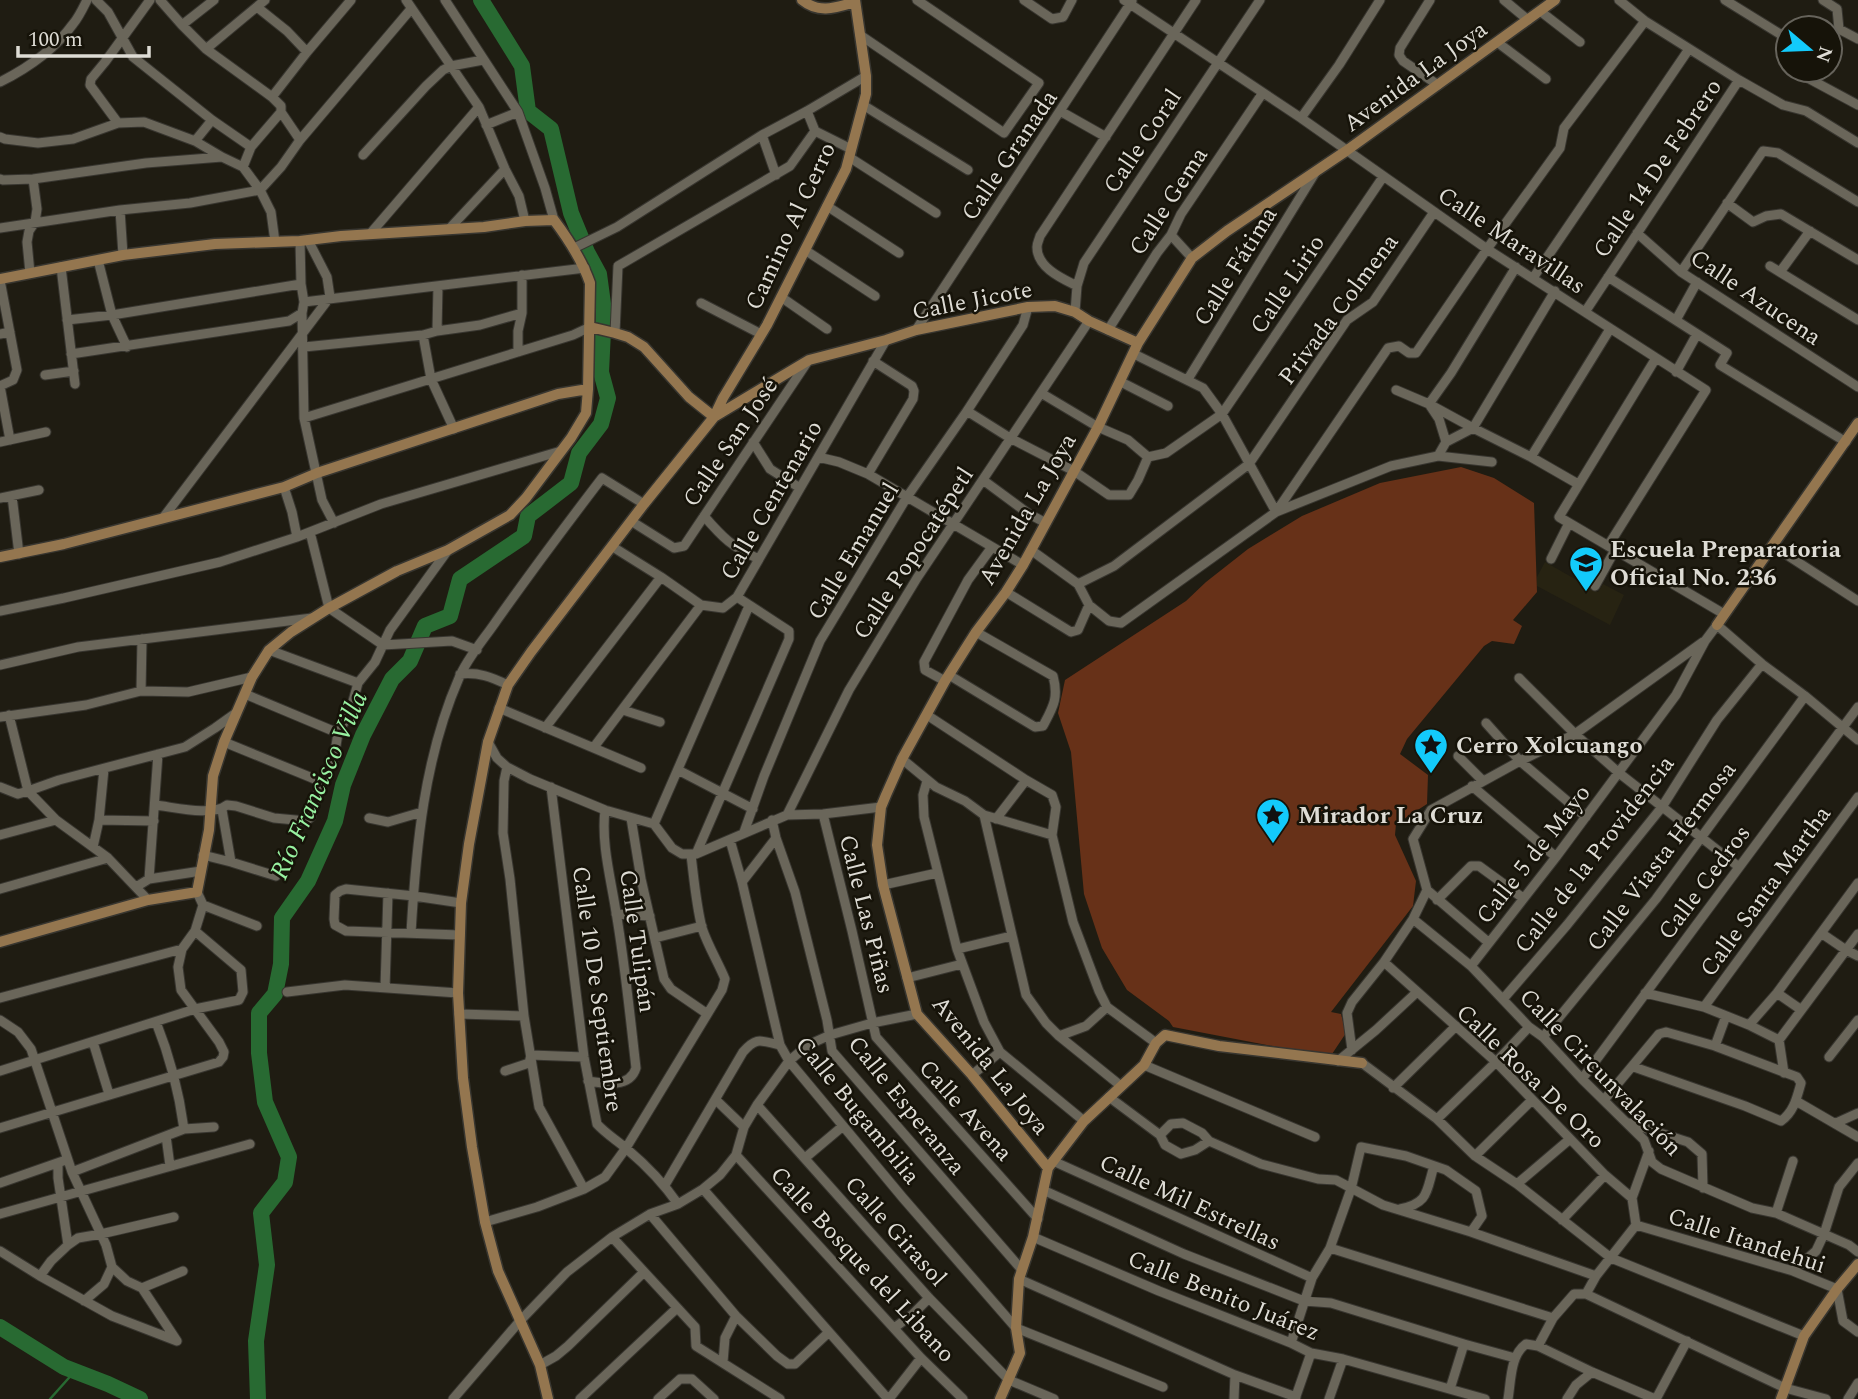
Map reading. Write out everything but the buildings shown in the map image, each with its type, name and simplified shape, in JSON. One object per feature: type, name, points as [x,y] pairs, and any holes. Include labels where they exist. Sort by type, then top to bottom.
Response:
[{"type":"main road","points":[[802,0],[815,8],[830,9],[855,1]]},
{"type":"main road","name":"Avenida La Joya","points":[[1050,1165],[917,1014],[883,885],[877,845],[881,807],[902,759],[947,678],[1023,565],[1098,427],[1136,349],[1192,258],[1555,0]]},
{"type":"main road","name":"Camino Al Cerro","points":[[713,417],[781,298],[846,169],[866,94],[866,76],[855,1]]},
{"type":"main road","points":[[0,279],[123,255],[215,244],[484,228],[525,221],[554,220],[574,248],[590,283],[586,413],[571,438],[526,498],[510,515],[448,550],[397,571],[329,608],[269,650],[252,677],[224,742],[213,776],[209,830],[197,892],[148,900],[0,942]]},
{"type":"main road","name":"Calle Jicote","points":[[713,417],[808,359],[916,330],[1028,307],[1055,306],[1075,312],[1136,349]]},
{"type":"main road","points":[[548,1399],[540,1365],[498,1271],[485,1222],[472,1147],[463,1078],[458,993],[461,903],[469,844],[488,742],[509,685],[530,652],[713,417],[689,397],[644,346],[615,332],[590,327]]},
{"type":"main road","points":[[0,556],[19,554],[284,487],[317,473],[558,394],[588,389]]},
{"type":"main road","points":[[1717,625],[1858,423]]},
{"type":"main road","points":[[1000,1399],[1020,1353],[1016,1328],[1020,1274],[1038,1219],[1050,1165],[1084,1121],[1144,1065],[1156,1043],[1165,1035],[1219,1046],[1362,1063]]},
{"type":"main road","points":[[1781,1399],[1804,1336],[1858,1264]]},
{"type":"street","points":[[0,82],[23,71],[57,43],[90,0],[108,12],[133,57],[251,148]]},
{"type":"street","points":[[118,123],[90,85],[91,79],[150,0]]},
{"type":"street","points":[[160,0],[206,49],[272,97],[281,106],[281,112],[300,140]]},
{"type":"street","points":[[182,25],[214,0]]},
{"type":"street","points":[[272,97],[351,0]]},
{"type":"street","points":[[445,0],[518,112],[554,220]]},
{"type":"street","points":[[1024,0],[1052,19],[1063,17],[1072,0]]},
{"type":"street","points":[[1077,286],[1055,275],[1040,258],[1037,247],[1040,236],[1196,0]]},
{"type":"street","name":"Calle Coral","points":[[1075,312],[1077,286],[1084,263],[1261,0]]},
{"type":"street","points":[[1301,118],[1380,0]]},
{"type":"street","points":[[1430,0],[1400,48],[1399,55],[1403,61],[1438,85]]},
{"type":"street","points":[[1504,0],[1528,20]]},
{"type":"street","points":[[1619,0],[1645,21],[1739,80],[1783,105],[1806,111],[1858,143]]},
{"type":"street","points":[[1724,0],[1774,30]]},
{"type":"street","points":[[1823,0],[1837,9],[1839,29],[1858,39]]},
{"type":"street","name":"Calle Maravillas","points":[[1129,1],[1487,248],[1706,390],[1611,548]]},
{"type":"street","name":"Calle Granada","points":[[916,330],[1129,1]]},
{"type":"street","points":[[860,35],[1004,133],[1039,83],[924,2]]},
{"type":"street","points":[[206,49],[261,3],[307,52]]},
{"type":"street","points":[[1,224],[190,203],[260,190],[281,167],[408,4],[479,107],[519,196],[525,221]]},
{"type":"street","points":[[1540,11],[1580,42]]},
{"type":"street","points":[[1276,512],[1388,348],[1399,346],[1409,353],[1416,353],[1487,248],[1560,148],[1564,128],[1645,21]]},
{"type":"street","points":[[1497,42],[1546,79]]},
{"type":"street","points":[[1533,278],[1689,50]]},
{"type":"street","points":[[362,155],[443,71],[452,66],[483,60]]},
{"type":"street","points":[[574,248],[617,227],[762,135],[866,76]]},
{"type":"street","name":"Calle 14 De Febrero","points":[[1585,312],[1739,80]]},
{"type":"street","points":[[1819,84],[1858,105]]},
{"type":"street","name":"Calle Gema","points":[[1108,330],[1171,235],[1181,214],[1262,94]]},
{"type":"street","points":[[863,105],[968,170]]},
{"type":"street","points":[[370,234],[479,107]]},
{"type":"street","points":[[807,111],[815,131],[936,213]]},
{"type":"street","points":[[1060,111],[1105,137]]},
{"type":"street","points":[[243,167],[251,148],[281,112]]},
{"type":"street","points":[[486,124],[518,112]]},
{"type":"street","points":[[195,141],[212,120]]},
{"type":"street","points":[[0,137],[38,143],[61,141],[118,123],[144,122],[195,141],[243,167],[260,190],[271,212],[275,242]]},
{"type":"street","points":[[615,332],[618,266],[790,166],[815,131]]},
{"type":"street","points":[[762,135],[776,175]]},
{"type":"street","points":[[1681,272],[1763,150],[1778,153],[1858,202]]},
{"type":"street","points":[[0,179],[33,179],[146,163],[222,157]]},
{"type":"street","points":[[450,228],[505,169]]},
{"type":"street","name":"Calle Fátima","points":[[1188,379],[1315,173]]},
{"type":"street","name":"Calle Lirio","points":[[1222,414],[1383,177]]},
{"type":"street","points":[[30,273],[27,243],[37,209],[33,179]]},
{"type":"street","points":[[1727,203],[1753,222],[1766,216],[1781,214],[1858,260]]},
{"type":"street","points":[[827,206],[899,253]]},
{"type":"street","points":[[120,210],[123,255]]},
{"type":"street","name":"Privada Colmena","points":[[1078,584],[1114,566],[1249,464],[1347,320],[1373,302],[1434,212]]},
{"type":"street","points":[[1780,272],[1811,231]]},
{"type":"street","name":"Calle Azucena","points":[[1637,233],[1681,272],[1858,387]]},
{"type":"street","points":[[1171,235],[1192,258]]},
{"type":"street","points":[[304,240],[301,284],[304,302],[304,418],[322,500],[334,523]]},
{"type":"street","points":[[163,518],[330,297],[327,277],[304,240]]},
{"type":"street","points":[[805,250],[875,296]]},
{"type":"street","points":[[98,260],[112,315],[127,347]]},
{"type":"street","points":[[1770,266],[1858,320]]},
{"type":"street","points":[[61,267],[75,384]]},
{"type":"street","points":[[1429,404],[1516,267]]},
{"type":"street","points":[[304,302],[584,268]]},
{"type":"street","points":[[518,352],[522,275]]},
{"type":"street","points":[[1608,277],[1727,353],[1720,365],[1846,442]]},
{"type":"street","points":[[0,279],[17,370],[13,380],[0,386],[5,441],[46,432]]},
{"type":"street","points":[[1676,320],[1697,282]]},
{"type":"street","points":[[66,320],[301,284]]},
{"type":"street","points":[[437,331],[438,286]]},
{"type":"street","points":[[1438,456],[1446,442],[1473,428],[1555,291]]},
{"type":"street","points":[[781,298],[827,329]]},
{"type":"street","points":[[701,303],[761,334]]},
{"type":"street","name":"Calle Emanuel","points":[[744,832],[820,641],[907,497],[1023,325],[1028,307]]},
{"type":"street","points":[[71,354],[289,321],[302,313]]},
{"type":"street","points":[[304,347],[423,335],[480,325],[522,313]]},
{"type":"street","name":"Calle Popocatépetl","points":[[788,815],[849,690],[917,578],[1088,321]]},
{"type":"street","points":[[304,418],[573,335],[590,327]]},
{"type":"street","points":[[1531,457],[1610,328]]},
{"type":"street","points":[[0,334],[10,332]]},
{"type":"street","points":[[1676,372],[1697,334]]},
{"type":"street","points":[[423,335],[431,379],[454,429]]},
{"type":"street","name":"Calle Centenario","points":[[694,855],[789,639],[789,631],[737,597],[886,340]]},
{"type":"street","points":[[1136,349],[1203,388],[1222,414],[1276,512]]},
{"type":"street","points":[[1656,358],[1559,517],[1724,614]]},
{"type":"street","name":"Calle San José","points":[[631,521],[674,548],[684,546],[808,359]]},
{"type":"street","points":[[868,474],[913,399],[914,391],[912,386],[873,361]]},
{"type":"street","points":[[45,375],[74,371]]},
{"type":"street","points":[[1121,382],[1168,406]]},
{"type":"street","points":[[1396,390],[1429,404],[1578,484]]},
{"type":"street","points":[[1041,393],[1098,427],[1128,440],[1147,457]]},
{"type":"street","points":[[1429,404],[1439,419],[1446,442]]},
{"type":"street","points":[[967,411],[1010,438],[1074,471],[1109,495],[1129,495],[1147,457]]},
{"type":"street","points":[[1147,457],[1166,453],[1222,414]]},
{"type":"street","points":[[753,442],[770,469],[800,488]]},
{"type":"street","points":[[0,611],[220,562],[297,537],[381,504],[561,451]]},
{"type":"street","points":[[1031,550],[1078,584],[1089,605],[1109,621],[1121,623],[1276,512],[1391,466],[1438,456],[1492,463]]},
{"type":"street","points":[[818,457],[868,474],[1023,565]]},
{"type":"street","points":[[411,933],[422,812],[436,745],[460,674],[545,551],[602,478],[644,503]]},
{"type":"street","points":[[983,480],[1029,514],[1046,523]]},
{"type":"street","points":[[284,487],[297,537]]},
{"type":"street","points":[[0,498],[39,490]]},
{"type":"street","points":[[12,495],[19,554]]},
{"type":"street","points":[[704,516],[725,541],[759,559]]},
{"type":"street","points":[[1551,559],[1569,523]]},
{"type":"street","points":[[310,532],[329,608],[383,645],[453,641],[477,650]]},
{"type":"street","points":[[1773,546],[1858,601]]},
{"type":"street","points":[[612,547],[661,576],[701,605],[723,608],[737,597]]},
{"type":"street","points":[[976,632],[1053,676],[1056,687],[1055,704],[1043,726],[1035,727],[947,678],[925,670],[924,662],[968,580],[992,547]]},
{"type":"street","points":[[1595,586],[1611,548]]},
{"type":"street","points":[[155,805],[210,811],[236,806],[274,818],[306,821],[311,817],[322,782],[334,758],[338,733],[350,712],[358,683],[375,662],[390,630],[448,550]]},
{"type":"street","points":[[545,728],[661,576]]},
{"type":"street","points":[[1006,592],[1071,632],[1078,630],[1089,605]]},
{"type":"street","points":[[594,747],[701,605]]},
{"type":"street","points":[[654,824],[749,606]]},
{"type":"street","points":[[0,665],[78,647],[314,618]]},
{"type":"street","points":[[1717,625],[1858,740]]},
{"type":"street","name":"Calle 5 de Mayo","points":[[1471,966],[1676,695],[1705,640],[1717,625]]},
{"type":"street","points":[[141,691],[142,639]]},
{"type":"street","points":[[1488,942],[1427,891],[1413,839],[1431,810],[1483,780],[1575,734],[1705,640]]},
{"type":"street","points":[[269,650],[358,683]]},
{"type":"street","name":"Calle de la Providencia","points":[[1504,998],[1567,925],[1661,807],[1717,720],[1762,664]]},
{"type":"street","points":[[460,674],[487,675],[509,685]]},
{"type":"street","points":[[148,900],[108,858],[56,820],[28,791],[4,716],[86,705],[141,691],[188,692],[252,677]]},
{"type":"street","points":[[1519,678],[1619,773],[1739,867]]},
{"type":"street","points":[[245,694],[338,733]]},
{"type":"street","name":"Calle Viasta Hermosa","points":[[1543,1037],[1656,899],[1805,696]]},
{"type":"street","name":"Calle Cedros","points":[[1582,1079],[1858,707]]},
{"type":"street","points":[[499,708],[642,768]]},
{"type":"street","points":[[623,710],[660,722]]},
{"type":"street","points":[[0,787],[18,794],[59,780],[185,747],[237,712]]},
{"type":"street","points":[[927,715],[1052,794],[1056,807],[1052,835],[1073,922],[1099,991],[1107,1007],[1156,1043]]},
{"type":"street","points":[[1486,723],[1520,761],[1586,817]]},
{"type":"street","points":[[224,742],[322,782]]},
{"type":"street","points":[[488,742],[507,767],[605,810],[654,824],[672,848],[682,854],[694,855],[788,815],[881,807]]},
{"type":"street","points":[[149,879],[158,754]]},
{"type":"street","points":[[1458,756],[1483,780]]},
{"type":"street","points":[[902,759],[936,787],[965,801],[984,815],[1052,835]]},
{"type":"street","points":[[507,767],[504,781],[503,833],[524,1016],[539,1107],[584,1189]]},
{"type":"street","points":[[93,847],[99,820],[103,769]]},
{"type":"street","points":[[678,771],[753,809]]},
{"type":"street","points":[[927,780],[923,795],[924,817],[937,873],[957,949],[984,1022],[1000,1052],[1084,1121]]},
{"type":"street","points":[[996,818],[1026,780]]},
{"type":"street","points":[[1472,786],[1556,857]]},
{"type":"street","name":"Calle 10 De Septiembre","points":[[551,788],[584,1057],[597,1124],[665,1185],[678,1204]]},
{"type":"street","name":"Calle Santa Martha","points":[[1704,1007],[1858,797]]},
{"type":"street","points":[[222,810],[231,862]]},
{"type":"street","name":"Calle Tulipán","points":[[588,1081],[607,1084],[629,1080],[634,1076],[636,1068],[607,854],[605,810]]},
{"type":"street","points":[[369,818],[388,822],[422,812]]},
{"type":"street","name":"Calle Las Piñas","points":[[823,814],[867,992],[872,1023]]},
{"type":"street","points":[[984,815],[1027,995],[1046,1023],[1059,1036],[1121,1086]]},
{"type":"street","points":[[631,818],[641,879],[664,979],[671,989],[706,1013]]},
{"type":"street","points":[[0,835],[56,820]]},
{"type":"street","points":[[99,820],[153,821]]},
{"type":"street","name":"Calle Esperanza","points":[[772,820],[795,892],[832,1051],[1020,1274]]},
{"type":"street","points":[[741,882],[776,838]]},
{"type":"street","name":"Calle Bugambilia","points":[[730,840],[780,1045],[789,1061],[1016,1328]]},
{"type":"street","points":[[203,855],[276,876]]},
{"type":"street","points":[[485,1222],[537,1207],[584,1189],[605,1177],[626,1148],[722,990],[725,979],[709,948],[702,926],[694,886],[694,855]]},
{"type":"street","points":[[0,889],[108,858]]},
{"type":"street","points":[[1437,900],[1471,866],[1479,866],[1523,898]]},
{"type":"street","points":[[136,887],[149,879],[201,871]]},
{"type":"street","points":[[883,885],[937,873]]},
{"type":"street","points":[[1749,1025],[1777,993],[1858,883]]},
{"type":"street","points":[[460,936],[346,931],[335,925],[334,919],[335,895],[346,889],[414,895],[461,903]]},
{"type":"street","points":[[1352,1050],[1347,1013],[1352,1002],[1384,962],[1413,919],[1427,891]]},
{"type":"street","points":[[0,1128],[219,1062],[224,1052],[181,990],[178,968],[182,949],[195,931],[203,905],[197,892]]},
{"type":"street","points":[[385,988],[388,893]]},
{"type":"street","points":[[203,905],[257,926]]},
{"type":"street","points":[[616,914],[650,916]]},
{"type":"street","name":"Calle Circunvalación","points":[[1413,919],[1471,966],[1529,1027],[1543,1037],[1644,1140],[1653,1162],[1661,1169],[1752,1208],[1776,1213],[1849,1245],[1858,1252]]},
{"type":"street","points":[[655,938],[702,926]]},
{"type":"street","points":[[0,1071],[195,1009],[239,1000],[243,992],[241,970],[195,931]]},
{"type":"street","points":[[1821,933],[1858,956]]},
{"type":"street","points":[[1784,1073],[1779,1040],[1858,934]]},
{"type":"street","points":[[957,949],[1012,936]]},
{"type":"street","points":[[0,998],[182,949]]},
{"type":"street","name":"Calle Rosa De Oro","points":[[1384,962],[1496,1062],[1605,1175],[1632,1198]]},
{"type":"street","points":[[907,978],[962,964]]},
{"type":"street","points":[[287,992],[345,985],[458,993]]},
{"type":"street","points":[[1338,1062],[1418,992]]},
{"type":"street","points":[[1646,993],[1704,1007],[1779,1040]]},
{"type":"street","points":[[1777,993],[1800,1009]]},
{"type":"street","points":[[1059,1036],[1086,1026],[1107,1007]]},
{"type":"street","points":[[459,1014],[524,1016]]},
{"type":"street","points":[[453,1399],[519,1322],[567,1272],[612,1237],[650,1214],[678,1204],[720,1175],[736,1155],[744,1126],[757,1105],[789,1061],[808,1045],[830,1035],[872,1023],[917,1014]]},
{"type":"street","points":[[1715,1046],[1726,1016]]},
{"type":"street","points":[[0,1020],[18,1032],[31,1049],[52,1112],[63,1161],[61,1196],[68,1245]]},
{"type":"street","points":[[1829,1057],[1858,1020]]},
{"type":"street","points":[[156,1022],[174,1075],[184,1129]]},
{"type":"street","name":"Calle Avena","points":[[872,1023],[876,1037],[1038,1219]]},
{"type":"street","points":[[1394,1088],[1456,1026]]},
{"type":"street","points":[[1437,1119],[1529,1027]]},
{"type":"street","points":[[1604,1100],[1660,1034],[1666,1032],[1715,1046],[1797,1077],[1801,1083],[1796,1101],[1787,1117],[1781,1121],[1633,1067]]},
{"type":"street","points":[[665,1185],[743,1052],[758,1040],[780,1045]]},
{"type":"street","points":[[93,1042],[109,1094]]},
{"type":"street","points":[[972,1075],[1000,1052]]},
{"type":"street","points":[[531,1055],[584,1057]]},
{"type":"street","points":[[505,1071],[529,1063],[531,1055]]},
{"type":"street","points":[[1362,1063],[1437,1119],[1475,1156],[1517,1184],[1611,1258],[1804,1336]]},
{"type":"street","points":[[1144,1065],[1315,1137]]},
{"type":"street","points":[[1109,1097],[1160,1135],[1165,1145],[1181,1154],[1195,1150],[1209,1141]]},
{"type":"street","points":[[716,1100],[744,1126]]},
{"type":"street","points":[[1475,1156],[1532,1100]]},
{"type":"street","points":[[1796,1101],[1858,1136]]},
{"type":"street","name":"Calle Girasol","points":[[757,1105],[929,1298],[1009,1380]]},
{"type":"street","points":[[1836,1123],[1858,1113]]},
{"type":"street","points":[[1627,1122],[1688,1143],[1702,1154],[1703,1188]]},
{"type":"street","points":[[1160,1135],[1171,1124],[1183,1123],[1202,1133],[1209,1141],[1261,1164],[1318,1179],[1336,1180],[1382,1205],[1471,1232],[1596,1276]]},
{"type":"street","points":[[804,1158],[843,1126]]},
{"type":"street","points":[[72,1172],[184,1129],[214,1127]]},
{"type":"street","points":[[166,1136],[170,1166]]},
{"type":"street","points":[[1517,1184],[1570,1139]]},
{"type":"street","points":[[0,1213],[250,1144]]},
{"type":"street","points":[[1291,1343],[1312,1278],[1331,1248],[1351,1189],[1361,1147],[1406,1156],[1446,1170],[1476,1191],[1482,1216],[1471,1232]]},
{"type":"street","points":[[1586,1294],[1596,1276],[1636,1225],[1632,1198],[1649,1151]]},
{"type":"street","name":"Calle Bosque del Libano","points":[[736,1155],[921,1358],[963,1399]]},
{"type":"street","points":[[0,1251],[112,1316],[177,1341],[142,1288],[127,1281],[112,1267],[107,1245],[72,1172],[63,1161]]},
{"type":"street","points":[[0,1183],[63,1161]]},
{"type":"street","points":[[1776,1213],[1793,1161]]},
{"type":"street","points":[[1793,1271],[1816,1251],[1839,1187],[1858,1163]]},
{"type":"street","name":"Calle Mil Estrellas","points":[[1050,1165],[1312,1278]]},
{"type":"street","points":[[1399,1210],[1415,1206],[1424,1198],[1434,1166]]},
{"type":"street","points":[[1562,1220],[1605,1175]]},
{"type":"street","points":[[703,1189],[888,1399],[921,1358]]},
{"type":"street","points":[[1043,1190],[1184,1254],[1304,1301],[1331,1303],[1515,1358]]},
{"type":"street","points":[[650,1214],[736,1316],[788,1364],[795,1364],[829,1332]]},
{"type":"street","points":[[40,1276],[51,1261],[78,1238],[174,1217]]},
{"type":"street","name":"Calle Itandehui","points":[[1636,1225],[1793,1271],[1838,1289],[1843,1321],[1858,1332]]},
{"type":"street","points":[[612,1237],[695,1327],[696,1346],[780,1399]]},
{"type":"street","name":"Calle Benito Juárez","points":[[1033,1237],[1311,1353],[1343,1359],[1485,1399]]},
{"type":"street","points":[[1331,1248],[1553,1318]]},
{"type":"street","points":[[84,1301],[104,1284],[112,1267]]},
{"type":"street","points":[[142,1288],[183,1271]]},
{"type":"street","points":[[540,1365],[556,1356],[574,1340],[644,1272]]},
{"type":"street","points":[[1020,1274],[1235,1375],[1295,1398],[1311,1353]]},
{"type":"street","points":[[1538,1346],[1553,1318],[1574,1294],[1586,1294],[1785,1388],[1826,1399]]},
{"type":"street","points":[[894,1328],[914,1314],[929,1298]]},
{"type":"street","points":[[580,1399],[677,1308]]},
{"type":"street","points":[[723,1362],[725,1338],[736,1316]]},
{"type":"street","points":[[1016,1328],[1163,1387]]},
{"type":"street","points":[[1508,1399],[1515,1358],[1520,1348],[1526,1344],[1538,1346],[1655,1399],[1687,1341]]},
{"type":"street","points":[[1450,1389],[1464,1344]]},
{"type":"street","points":[[1329,1399],[1343,1359]]},
{"type":"street","points":[[1567,1399],[1576,1385],[1591,1372]]},
{"type":"street","points":[[1234,1399],[1235,1375]]},
{"type":"street","points":[[658,1399],[680,1379],[692,1379],[714,1399]]},
{"type":"street","points":[[1009,1380],[1054,1399]]},
{"type":"street","points":[[1848,1399],[1858,1383]]},
{"type":"shaded area","points":[[1461,467],[1494,478],[1534,503],[1537,592],[1513,620],[1522,626],[1514,644],[1492,641],[1484,646],[1407,739],[1400,754],[1428,775],[1427,804],[1396,824],[1395,835],[1416,881],[1413,906],[1331,1012],[1341,1014],[1346,1033],[1330,1057],[1173,1027],[1169,1021],[1127,990],[1102,948],[1084,894],[1071,752],[1058,713],[1065,680],[1186,601],[1248,549],[1302,516],[1380,483]]},
{"type":"shaded area","name":"Escuela Preparatoria Oficial No. 236","points":[[1545,562],[1598,592],[1603,584],[1624,595],[1610,625],[1537,586],[1537,577]]},
{"type":"waterway","name":"Río Francisco Villa","points":[[258,1399],[256,1341],[267,1265],[261,1213],[285,1182],[289,1157],[265,1102],[259,1053],[259,1013],[275,994],[281,964],[282,918],[308,881],[335,821],[343,785],[363,735],[392,679],[410,661],[425,626],[450,616],[460,579],[524,536],[528,516],[571,483],[579,453],[601,424],[608,398],[601,372],[604,311],[599,274],[571,213],[551,129],[528,111],[522,66],[481,0]]},
{"type":"waterway","points":[[0,1327],[64,1367],[140,1399]]},
{"type":"waterway","points":[[50,1399],[75,1371]]},
{"type":"place","name":"Escuela Preparatoria Oficial No. 236","points":[[1586,593]]},
{"type":"place","name":"Cerro Xolcuango","points":[[1431,775]]},
{"type":"place","name":"Mirador La Cruz","points":[[1273,845]]}]
